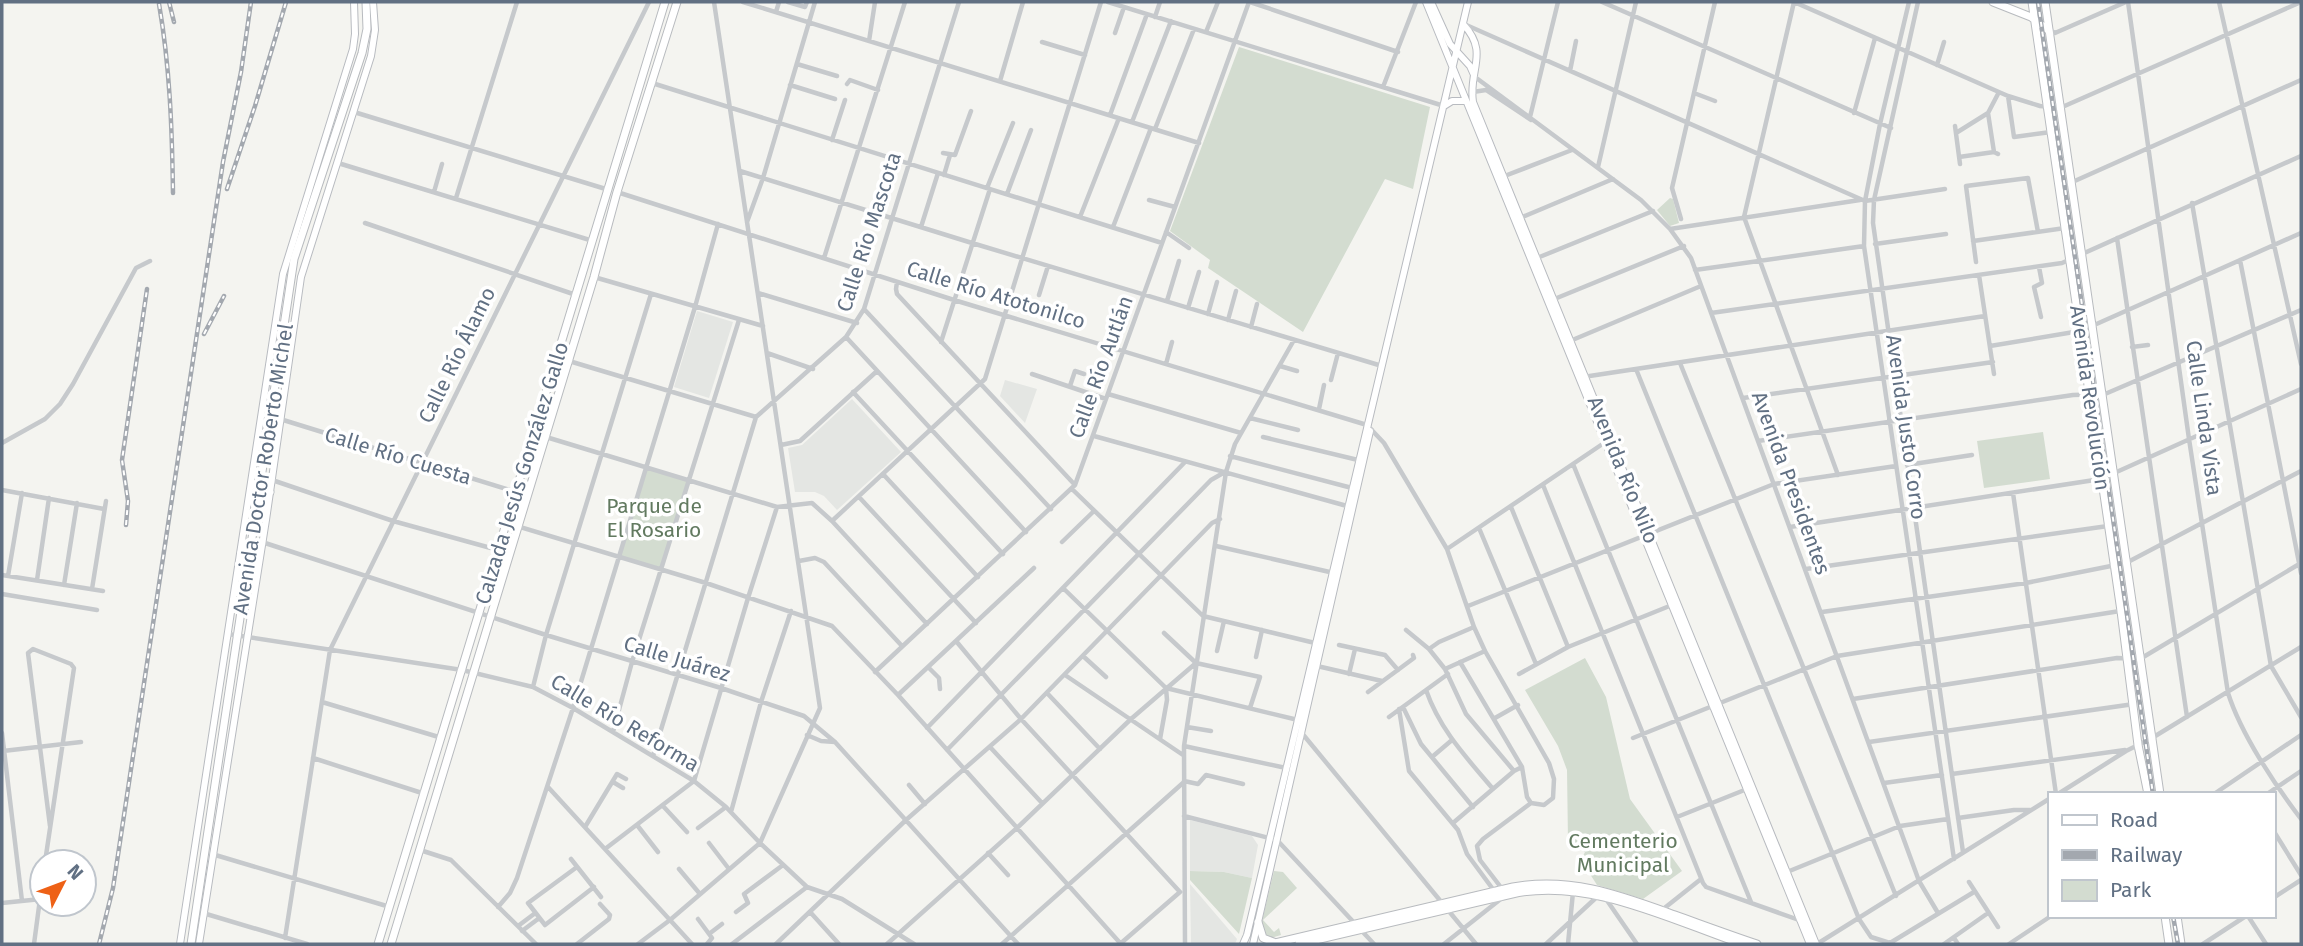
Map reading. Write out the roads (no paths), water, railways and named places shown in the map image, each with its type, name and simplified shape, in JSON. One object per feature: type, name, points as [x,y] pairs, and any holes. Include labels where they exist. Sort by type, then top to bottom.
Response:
[{"type":"main road","name":"Avenida Doctor Roberto Michel","points":[[180,944],[283,274],[353,49],[356,24],[354,2]]},
{"type":"main road","name":"Avenida Doctor Roberto Michel","points":[[199,944],[200,912],[238,636],[294,259],[362,53],[367,29],[366,2]]},
{"type":"main road","name":"Avenida Doctor Roberto Michel","points":[[208,853],[247,637],[301,277],[373,43],[373,2]]},
{"type":"main road","name":"Calzada Jesús González Gallo","points":[[391,944],[594,277],[613,191],[666,2]]},
{"type":"main road","name":"Calzada Jesús González Gallo","points":[[379,944],[593,241],[652,83],[677,2]]},
{"type":"main road","name":"Avenida Río Nilo","points":[[1428,2],[1448,41],[1470,66],[1475,77],[1473,102],[1501,177],[1810,944]]},
{"type":"main road","name":"Avenida Río Nilo","points":[[1428,2],[1466,101],[1520,218],[1526,239],[1537,258],[1551,301],[1570,341],[1604,443],[1646,534],[1672,605],[1817,944]]},
{"type":"main road","points":[[1243,944],[1301,733],[1299,722],[1315,643],[1334,573],[1468,2]]},
{"type":"main road","points":[[1993,2],[2034,19],[2048,30]]},
{"type":"main road","name":"Avenida Revolución","points":[[2032,2],[2115,567],[2138,745],[2148,792]]},
{"type":"main road","name":"Avenida Revolución","points":[[2045,2],[2160,792]]},
{"type":"main road","points":[[1463,24],[1472,35],[1476,46],[1478,61],[1475,77]]},
{"type":"main road","points":[[1444,106],[1452,101],[1466,101]]},
{"type":"main road","points":[[328,127],[337,130]]},
{"type":"main road","points":[[313,204],[322,208]]},
{"type":"main road","points":[[584,274],[585,303]]},
{"type":"main road","points":[[261,416],[271,418]]},
{"type":"main road","points":[[1253,944],[1286,768],[1317,666],[1348,506],[1369,426]]},
{"type":"main road","points":[[261,480],[270,492]]},
{"type":"main road","points":[[1258,922],[1262,937],[1274,944],[1358,927],[1501,892],[1574,888],[1662,910],[1757,944]]},
{"type":"main road","points":[[1602,893],[1742,944]]},
{"type":"main road","name":"Avenida Doctor Roberto Michel","points":[[191,944],[200,912]]},
{"type":"main road","points":[[2165,918],[2169,944]]},
{"type":"main road","points":[[2178,918],[2181,944]]},
{"type":"main road","points":[[382,933],[398,921]]},
{"type":"main road","points":[[1299,944],[1358,927]]},
{"type":"street","points":[[456,198],[517,2]]},
{"type":"street","name":"Calle Río Álamo","points":[[285,937],[330,650],[649,2]]},
{"type":"street","points":[[638,944],[760,843],[820,708],[714,2]]},
{"type":"street","points":[[743,2],[1199,143]]},
{"type":"street","points":[[776,12],[779,2]]},
{"type":"street","points":[[791,2],[805,7],[807,2]]},
{"type":"street","points":[[747,223],[815,2]]},
{"type":"street","points":[[869,41],[875,2]]},
{"type":"street","points":[[824,258],[905,2]]},
{"type":"street","name":"Calle Río Mascota","points":[[756,417],[846,337],[864,309],[959,2]]},
{"type":"street","points":[[1000,81],[1023,2]]},
{"type":"street","points":[[832,521],[985,379],[1101,2]]},
{"type":"street","points":[[1108,2],[1444,106]]},
{"type":"street","points":[[1155,16],[1160,2]]},
{"type":"street","points":[[1206,32],[1217,2]]},
{"type":"street","points":[[1249,2],[1398,52]]},
{"type":"street","name":"Calle Río Autlán","points":[[875,672],[1073,487],[1094,436],[1249,2]]},
{"type":"street","points":[[1384,88],[1416,2]]},
{"type":"street","points":[[1532,119],[1558,2]]},
{"type":"street","points":[[1602,2],[1891,128]]},
{"type":"street","points":[[1598,167],[1636,2]]},
{"type":"street","points":[[1681,219],[1671,191],[1715,2]]},
{"type":"street","points":[[1838,475],[1744,217],[1794,2],[2008,96],[2060,108],[2301,2]]},
{"type":"street","name":"Avenida Justo Corro","points":[[1909,2],[1863,200],[1864,246],[1954,859]]},
{"type":"street","name":"Avenida Justo Corro","points":[[1918,2],[1874,200],[1875,244],[1963,852]]},
{"type":"street","points":[[2048,30],[2055,33],[2127,2]]},
{"type":"street","name":"Calle Linda Vista","points":[[2127,2],[2228,693],[2263,761],[2301,819]]},
{"type":"street","points":[[2219,2],[2301,364]]},
{"type":"street","points":[[1115,33],[1124,7]]},
{"type":"street","points":[[1110,115],[1147,14]]},
{"type":"street","points":[[1132,122],[1171,21]]},
{"type":"street","points":[[1463,24],[1863,200]]},
{"type":"street","points":[[1113,228],[1194,29]]},
{"type":"street","points":[[1854,113],[1875,38]]},
{"type":"street","points":[[1570,71],[1576,41]]},
{"type":"street","points":[[1937,65],[1944,42]]},
{"type":"street","points":[[1042,43],[1085,55]]},
{"type":"street","points":[[797,64],[837,76]]},
{"type":"street","name":"Avenida Presidentes","points":[[1475,77],[1653,211],[1684,246],[1743,398],[1919,881],[1938,913]]},
{"type":"street","points":[[847,84],[850,80],[878,90]]},
{"type":"street","points":[[2059,188],[2301,80]]},
{"type":"street","points":[[652,83],[1162,243]]},
{"type":"street","points":[[790,86],[835,99]]},
{"type":"street","name":"Avenida Presidentes","points":[[1472,92],[1486,90],[1532,119]]},
{"type":"street","points":[[1960,164],[1955,129],[1988,113],[1999,92]]},
{"type":"street","points":[[1694,93],[1715,101]]},
{"type":"street","points":[[2008,96],[2014,138],[2051,132]]},
{"type":"street","points":[[832,140],[845,100]]},
{"type":"street","points":[[943,153],[955,154],[971,111]]},
{"type":"street","name":"Calle Río Atotonilco","points":[[353,112],[563,175],[954,300],[1369,426]]},
{"type":"street","points":[[1959,158],[1996,153],[1988,113]]},
{"type":"street","points":[[1080,217],[1119,118]]},
{"type":"street","points":[[941,342],[989,189],[1013,123]]},
{"type":"street","points":[[1007,194],[1031,130]]},
{"type":"street","points":[[1501,177],[1573,150]]},
{"type":"street","points":[[921,227],[950,155]]},
{"type":"street","points":[[1711,313],[2039,267],[2070,260],[2301,156]]},
{"type":"street","points":[[337,162],[593,241]]},
{"type":"street","points":[[434,192],[442,163]]},
{"type":"street","points":[[740,171],[1382,366]]},
{"type":"street","points":[[1976,262],[1966,186],[2028,178],[2038,232]]},
{"type":"street","points":[[1520,218],[1613,179]]},
{"type":"street","points":[[1670,229],[1945,189]]},
{"type":"street","points":[[1149,200],[1175,207]]},
{"type":"street","points":[[2192,203],[2271,666],[2301,717]]},
{"type":"street","points":[[1537,258],[1653,211]]},
{"type":"street","points":[[365,223],[576,295]]},
{"type":"street","points":[[498,907],[510,893],[517,878],[573,708],[718,224]]},
{"type":"street","points":[[1973,241],[2065,228]]},
{"type":"street","points":[[1166,232],[1189,248]]},
{"type":"street","points":[[2092,326],[2301,233]]},
{"type":"street","points":[[1875,244],[1946,234]]},
{"type":"street","points":[[2117,238],[2187,717]]},
{"type":"street","points":[[1551,301],[1684,246]]},
{"type":"street","points":[[1695,270],[1864,246]]},
{"type":"street","points":[[2239,260],[2301,573]]},
{"type":"street","points":[[2,443],[45,419],[60,404],[136,268],[150,261]]},
{"type":"street","points":[[1167,302],[1179,261]]},
{"type":"street","points":[[1039,295],[1048,266]]},
{"type":"street","points":[[2039,267],[2042,284],[2034,288],[2041,317]]},
{"type":"street","points":[[1188,308],[1199,272]]},
{"type":"street","points":[[1979,275],[1994,374]]},
{"type":"street","points":[[594,277],[763,326]]},
{"type":"street","points":[[897,282],[895,289],[898,294],[1094,511],[1203,616],[1315,643]]},
{"type":"street","points":[[1208,314],[1217,282]]},
{"type":"street","points":[[1570,341],[1701,286]]},
{"type":"street","points":[[1227,320],[1236,290]]},
{"type":"street","points":[[758,293],[857,323]]},
{"type":"street","points":[[533,687],[546,635],[651,294]]},
{"type":"street","points":[[1251,327],[1257,304]]},
{"type":"street","points":[[864,309],[1051,509]]},
{"type":"street","points":[[1758,441],[2105,394],[2301,310]]},
{"type":"street","points":[[1582,377],[1986,316]]},
{"type":"street","points":[[613,732],[632,662],[663,570],[739,320]]},
{"type":"street","points":[[1990,345],[2081,331]]},
{"type":"street","points":[[846,337],[1027,532]]},
{"type":"street","points":[[1185,944],[1182,891],[1183,755],[1226,472],[1241,433],[1294,340]]},
{"type":"street","points":[[1166,364],[1172,342]]},
{"type":"street","points":[[2132,347],[2148,345]]},
{"type":"street","points":[[1331,380],[1338,352]]},
{"type":"street","points":[[767,353],[813,369]]},
{"type":"street","points":[[568,360],[756,417],[653,756]]},
{"type":"street","points":[[1743,398],[1993,362]]},
{"type":"street","points":[[1680,363],[1896,896]]},
{"type":"street","points":[[1280,366],[1297,371]]},
{"type":"street","points":[[1636,369],[1859,919],[1871,937],[1891,944],[1974,891]]},
{"type":"street","points":[[781,445],[800,441],[877,371]]},
{"type":"street","points":[[1070,387],[1075,371],[1084,374]]},
{"type":"street","points":[[1032,374],[1070,387],[1241,433]]},
{"type":"street","points":[[1319,409],[1324,385]]},
{"type":"street","points":[[1790,527],[2101,479],[2301,389]]},
{"type":"street","points":[[853,393],[1003,554]]},
{"type":"street","points":[[1250,418],[1298,430]]},
{"type":"street","name":"Calle Río Cuesta","points":[[281,419],[516,492]]},
{"type":"street","points":[[1369,426],[1384,443],[1447,549],[1485,651],[1546,756],[1554,779],[1554,793],[1550,801],[1541,806],[1531,803],[1527,797],[1522,767],[1461,662]]},
{"type":"street","points":[[545,436],[777,507],[812,503],[927,624]]},
{"type":"street","points":[[1094,436],[1348,506]]},
{"type":"street","points":[[1264,437],[1358,460]]},
{"type":"street","points":[[1447,549],[1604,443]]},
{"type":"street","points":[[1230,456],[1352,488]]},
{"type":"street","points":[[1907,465],[1972,456]]},
{"type":"street","points":[[927,728],[1185,462]]},
{"type":"street","points":[[1573,464],[1751,903]]},
{"type":"street","points":[[1468,606],[1774,484],[1896,466]]},
{"type":"street","points":[[1821,612],[2026,583],[2126,564],[2301,471]]},
{"type":"street","points":[[947,750],[1211,480],[1226,472]]},
{"type":"street","points":[[883,474],[978,577]]},
{"type":"street","points":[[272,480],[393,521],[499,550]]},
{"type":"street","points":[[1543,485],[1704,886],[1800,920]]},
{"type":"street","points":[[2,489],[104,509]]},
{"type":"street","points":[[22,493],[5,575],[103,590]]},
{"type":"street","points":[[2013,494],[2057,792]]},
{"type":"street","points":[[859,497],[976,623]]},
{"type":"street","points":[[37,580],[49,498]]},
{"type":"street","points":[[92,589],[106,501]]},
{"type":"street","points":[[64,585],[77,503]]},
{"type":"street","points":[[605,849],[694,781],[777,507]]},
{"type":"street","points":[[1511,507],[1568,647]]},
{"type":"street","points":[[1062,542],[1094,511]]},
{"type":"street","points":[[776,944],[906,820],[1021,719],[1212,523],[1220,519]]},
{"type":"street","points":[[507,523],[706,583],[806,616],[836,629],[1120,944],[1182,891]]},
{"type":"street","points":[[1806,569],[2108,526]]},
{"type":"street","points":[[1479,528],[1536,664]]},
{"type":"street","name":"Calle Juárez","points":[[242,540],[262,542],[804,716],[813,721],[835,743],[1018,944]]},
{"type":"street","points":[[1216,546],[1334,573]]},
{"type":"street","points":[[799,561],[815,558],[822,560],[902,646]]},
{"type":"street","points":[[1853,699],[2127,657],[2140,659],[2300,563]]},
{"type":"street","points":[[898,695],[1034,568]]},
{"type":"street","points":[[1063,588],[1166,688],[1299,722]]},
{"type":"street","points":[[2,594],[97,610]]},
{"type":"street","points":[[1519,674],[1568,647],[1672,605]]},
{"type":"street","points":[[731,812],[761,702],[791,611]]},
{"type":"street","points":[[1633,738],[1837,656],[2121,611]]},
{"type":"street","points":[[1217,651],[1224,621]]},
{"type":"street","points":[[1429,649],[1474,627]]},
{"type":"street","points":[[1256,657],[1262,630]]},
{"type":"street","points":[[1406,630],[1429,649],[1447,672],[1466,714],[1514,771]]},
{"type":"street","points":[[1164,633],[1196,663],[1260,677],[1250,708]]},
{"type":"street","name":"Calle Río Reforma","points":[[228,634],[462,670],[533,687],[694,781],[726,807],[807,887],[842,899],[914,944]]},
{"type":"street","points":[[956,641],[1021,719],[1182,891]]},
{"type":"street","points":[[1339,645],[1385,655],[1398,670]]},
{"type":"street","points":[[2060,792],[2301,648]]},
{"type":"street","points":[[47,848],[73,667],[35,649],[29,653],[50,826]]},
{"type":"street","points":[[1349,674],[1355,649]]},
{"type":"street","points":[[1389,717],[1461,662],[1485,651]]},
{"type":"street","points":[[1368,692],[1415,658],[1413,655]]},
{"type":"street","points":[[1083,656],[1105,677]]},
{"type":"street","points":[[887,944],[1017,828],[1131,719],[1196,663]]},
{"type":"street","points":[[1317,666],[1382,681]]},
{"type":"street","points":[[928,667],[939,678],[940,689]]},
{"type":"street","points":[[1065,675],[1183,755]]},
{"type":"street","points":[[1160,739],[1167,700],[1166,688]]},
{"type":"street","points":[[1426,690],[1438,720],[1493,789]]},
{"type":"street","points":[[1047,693],[1100,749]]},
{"type":"street","points":[[322,702],[442,738]]},
{"type":"street","points":[[1869,742],[2134,704]]},
{"type":"street","points":[[1495,718],[1518,705]]},
{"type":"street","points":[[1401,708],[1414,733],[1473,807]]},
{"type":"street","points":[[1401,708],[1409,771],[1461,833],[1467,854],[1501,892]]},
{"type":"street","points":[[1187,727],[1211,731]]},
{"type":"street","points":[[2,733],[22,901]]},
{"type":"street","points":[[1301,733],[1476,944]]},
{"type":"street","points":[[807,735],[835,743]]},
{"type":"street","points":[[2217,792],[2301,735]]},
{"type":"street","points":[[1432,757],[1452,740]]},
{"type":"street","points":[[3,751],[81,742]]},
{"type":"street","points":[[1184,746],[1286,768]]},
{"type":"street","points":[[990,747],[1042,803]]},
{"type":"street","points":[[1952,774],[2112,750],[2126,751]]},
{"type":"street","points":[[313,758],[425,794]]},
{"type":"street","points":[[1453,823],[1522,767]]},
{"type":"street","points":[[2270,792],[2301,771]]},
{"type":"street","points":[[585,827],[617,774],[626,779]]},
{"type":"street","points":[[1184,781],[1198,783],[1206,775],[1242,784]]},
{"type":"street","points":[[1884,783],[1942,775]]},
{"type":"street","points":[[1002,944],[1184,781]]},
{"type":"street","points":[[613,782],[623,788]]},
{"type":"street","points":[[909,785],[925,804]]},
{"type":"street","points":[[547,786],[692,944]]},
{"type":"street","points":[[1677,817],[1747,789]]},
{"type":"street","points":[[1817,944],[2048,800]]},
{"type":"street","points":[[1501,892],[1480,859],[1477,849],[1483,839],[1531,803]]},
{"type":"street","points":[[663,806],[687,832]]},
{"type":"street","points":[[698,828],[726,807]]},
{"type":"street","points":[[2295,811],[2301,807]]},
{"type":"street","points":[[1958,818],[2014,810],[2032,811]]},
{"type":"street","points":[[1184,816],[1274,839],[1374,944]]},
{"type":"street","points":[[1787,872],[1900,826],[1948,819]]},
{"type":"street","points":[[637,825],[658,852]]},
{"type":"street","points":[[2275,833],[2301,878],[2275,897]]},
{"type":"street","points":[[709,843],[729,869]]},
{"type":"street","points":[[419,849],[451,860],[530,942],[536,944]]},
{"type":"street","points":[[208,853],[390,907]]},
{"type":"street","points":[[988,853],[1008,875]]},
{"type":"street","points":[[571,859],[601,897]]},
{"type":"street","points":[[1475,864],[1480,859]]},
{"type":"street","points":[[736,912],[748,903],[744,894],[783,865]]},
{"type":"street","points":[[577,867],[528,903],[538,919],[546,925],[594,887]]},
{"type":"street","points":[[679,869],[700,894]]},
{"type":"street","points":[[1662,910],[1701,879]]},
{"type":"street","points":[[1969,882],[1997,927]]},
{"type":"street","points":[[732,944],[807,887]]},
{"type":"street","points":[[1568,944],[1574,888]]},
{"type":"street","points":[[1444,944],[1501,892]]},
{"type":"street","points":[[1546,944],[1602,893],[1637,944]]},
{"type":"street","points":[[2,904],[28,900]]},
{"type":"street","points":[[577,944],[609,919],[610,915],[600,904]]},
{"type":"street","points":[[200,912],[307,944]]},
{"type":"street","points":[[811,913],[835,943]]},
{"type":"street","points":[[1944,944],[1988,913]]},
{"type":"street","points":[[520,929],[534,914]]},
{"type":"street","points":[[34,944],[38,918]]},
{"type":"street","points":[[2010,944],[2048,918]]},
{"type":"street","points":[[2203,944],[2244,918]]},
{"type":"street","points":[[2248,918],[2266,944]]},
{"type":"street","points":[[520,929],[538,919]]},
{"type":"street","points":[[698,919],[712,938],[707,944]]},
{"type":"street","points":[[709,934],[722,924]]},
{"type":"street","points":[[1954,938],[1958,944]]},
{"type":"railway","points":[[169,2],[174,22]]},
{"type":"railway","points":[[99,944],[113,888],[223,162],[241,72],[251,2]]},
{"type":"railway","points":[[227,189],[286,2]]},
{"type":"railway","points":[[2038,2],[2153,792]]},
{"type":"railway","points":[[159,4],[170,98],[173,193]]},
{"type":"railway","points":[[126,525],[128,501],[122,460],[147,289]]},
{"type":"railway","points":[[204,334],[224,296]]},
{"type":"railway","points":[[2173,918],[2178,944]]},
{"type":"park label","name":"Parque de El Rosario","points":[[654,518]]},
{"type":"park label","name":"Cementerio Municipal","points":[[1623,853]]}]
